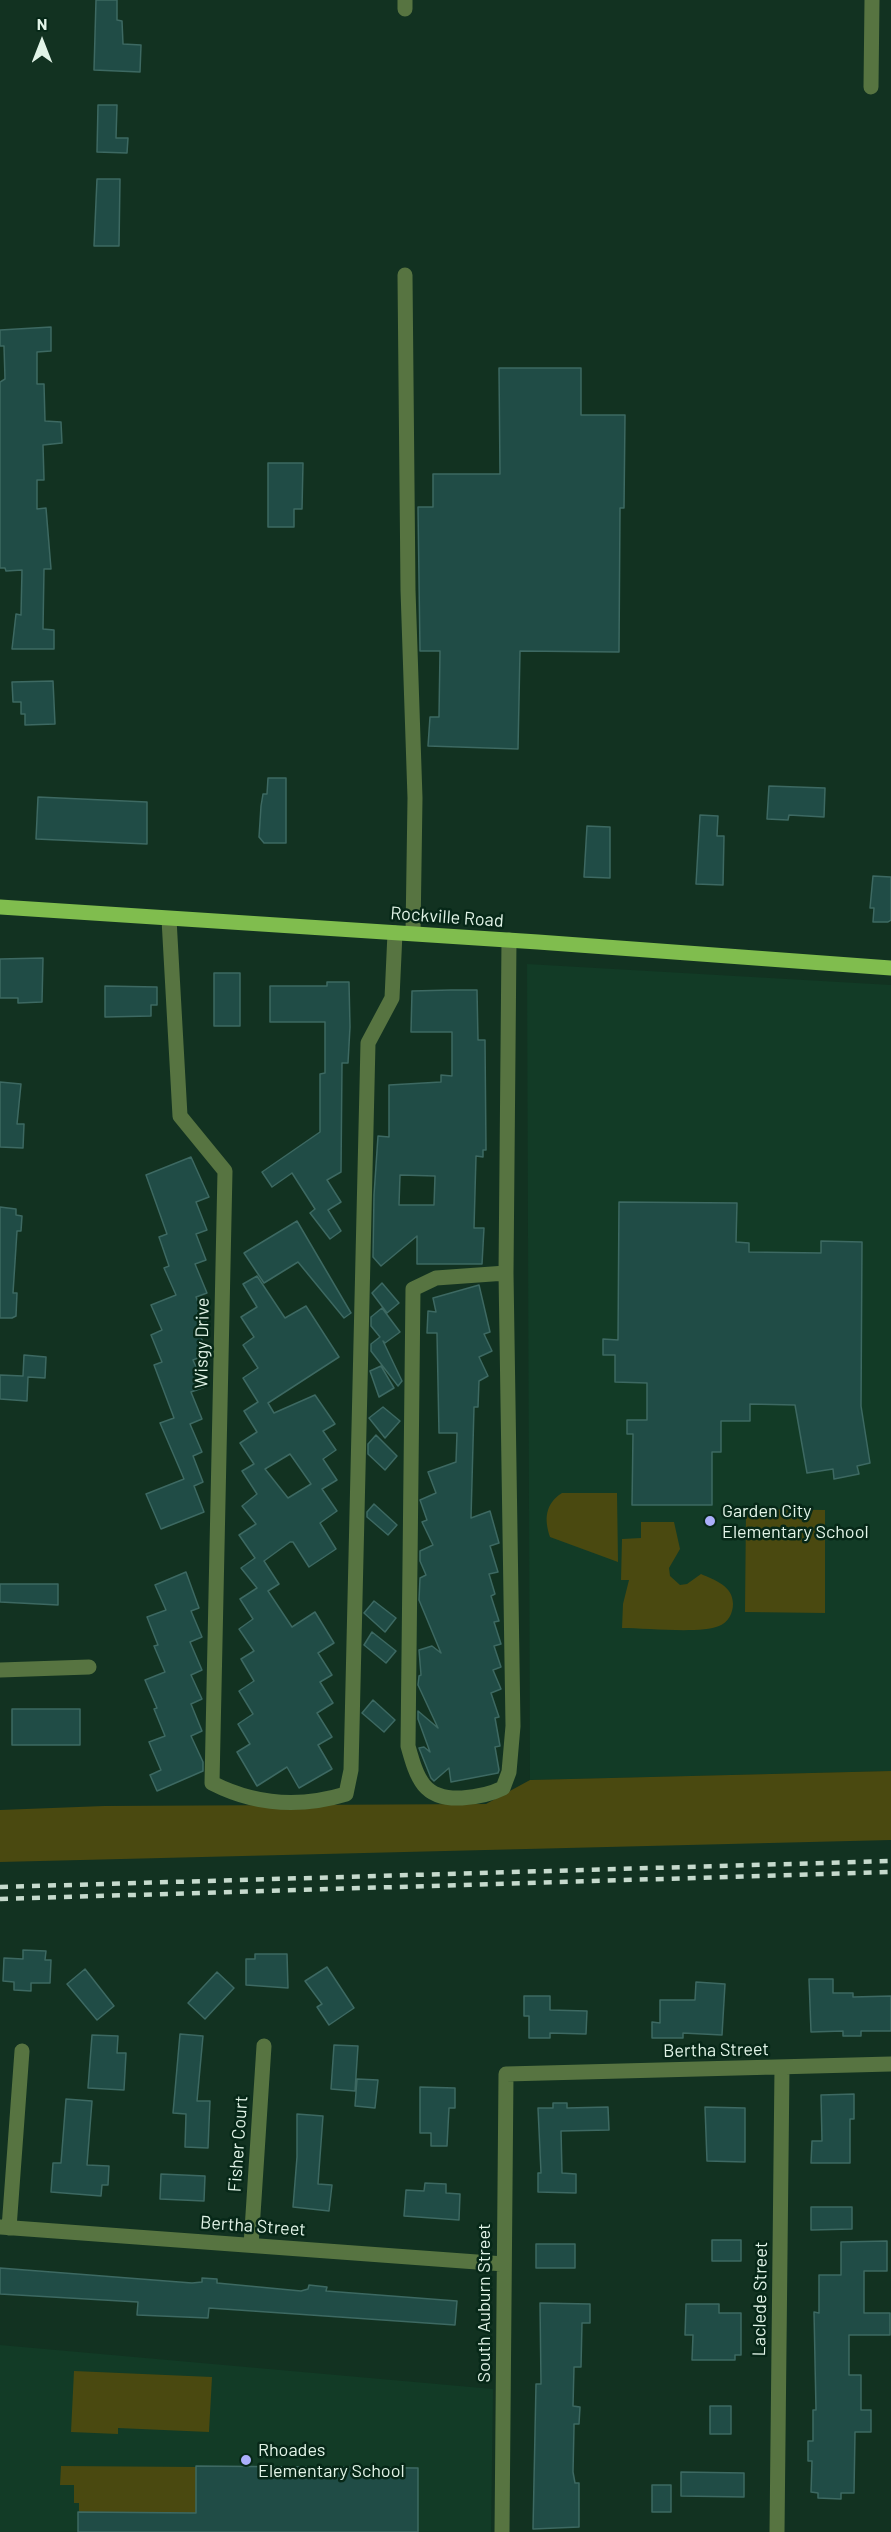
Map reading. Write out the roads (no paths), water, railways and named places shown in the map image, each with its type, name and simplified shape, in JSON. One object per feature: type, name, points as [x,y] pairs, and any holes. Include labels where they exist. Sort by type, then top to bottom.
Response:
[{"type":"main road","name":"Rockville Road","points":[[0,907],[413,933],[891,968]]},
{"type":"street","points":[[871,87],[872,0]]},
{"type":"street","points":[[405,275],[408,590],[415,798],[413,933]]},
{"type":"street","name":"Wisgy Drive","points":[[169,919],[180,1116],[225,1171],[212,1783],[253,1800],[285,1803],[323,1801],[346,1794],[351,1770],[368,1043],[392,998],[395,933]]},
{"type":"street","points":[[506,1273],[436,1278],[413,1289],[408,1746],[417,1775],[432,1794],[452,1798],[489,1795],[503,1788],[509,1772],[513,1726],[506,1273],[509,940]]},
{"type":"street","points":[[0,1670],[89,1667]]},
{"type":"street","name":"Fisher Court","points":[[251,2245],[264,2046]]},
{"type":"street","points":[[4,2228],[22,2051]]},
{"type":"street","name":"Bertha Street","points":[[506,2074],[891,2064]]},
{"type":"street","name":"Laclede Street","points":[[777,2532],[782,2067]]},
{"type":"street","name":"South Auburn Street","points":[[502,2532],[506,2074]]},
{"type":"street","name":"Bertha Street","points":[[4,2228],[504,2264]]},
{"type":"railway","points":[[0,1887],[891,1861]]},
{"type":"railway","points":[[0,1899],[891,1872]]},
{"type":"place","name":"Garden City Elementary School","points":[[710,1521]]},
{"type":"place","name":"Rhoades Elementary School","points":[[246,2460]]}]
